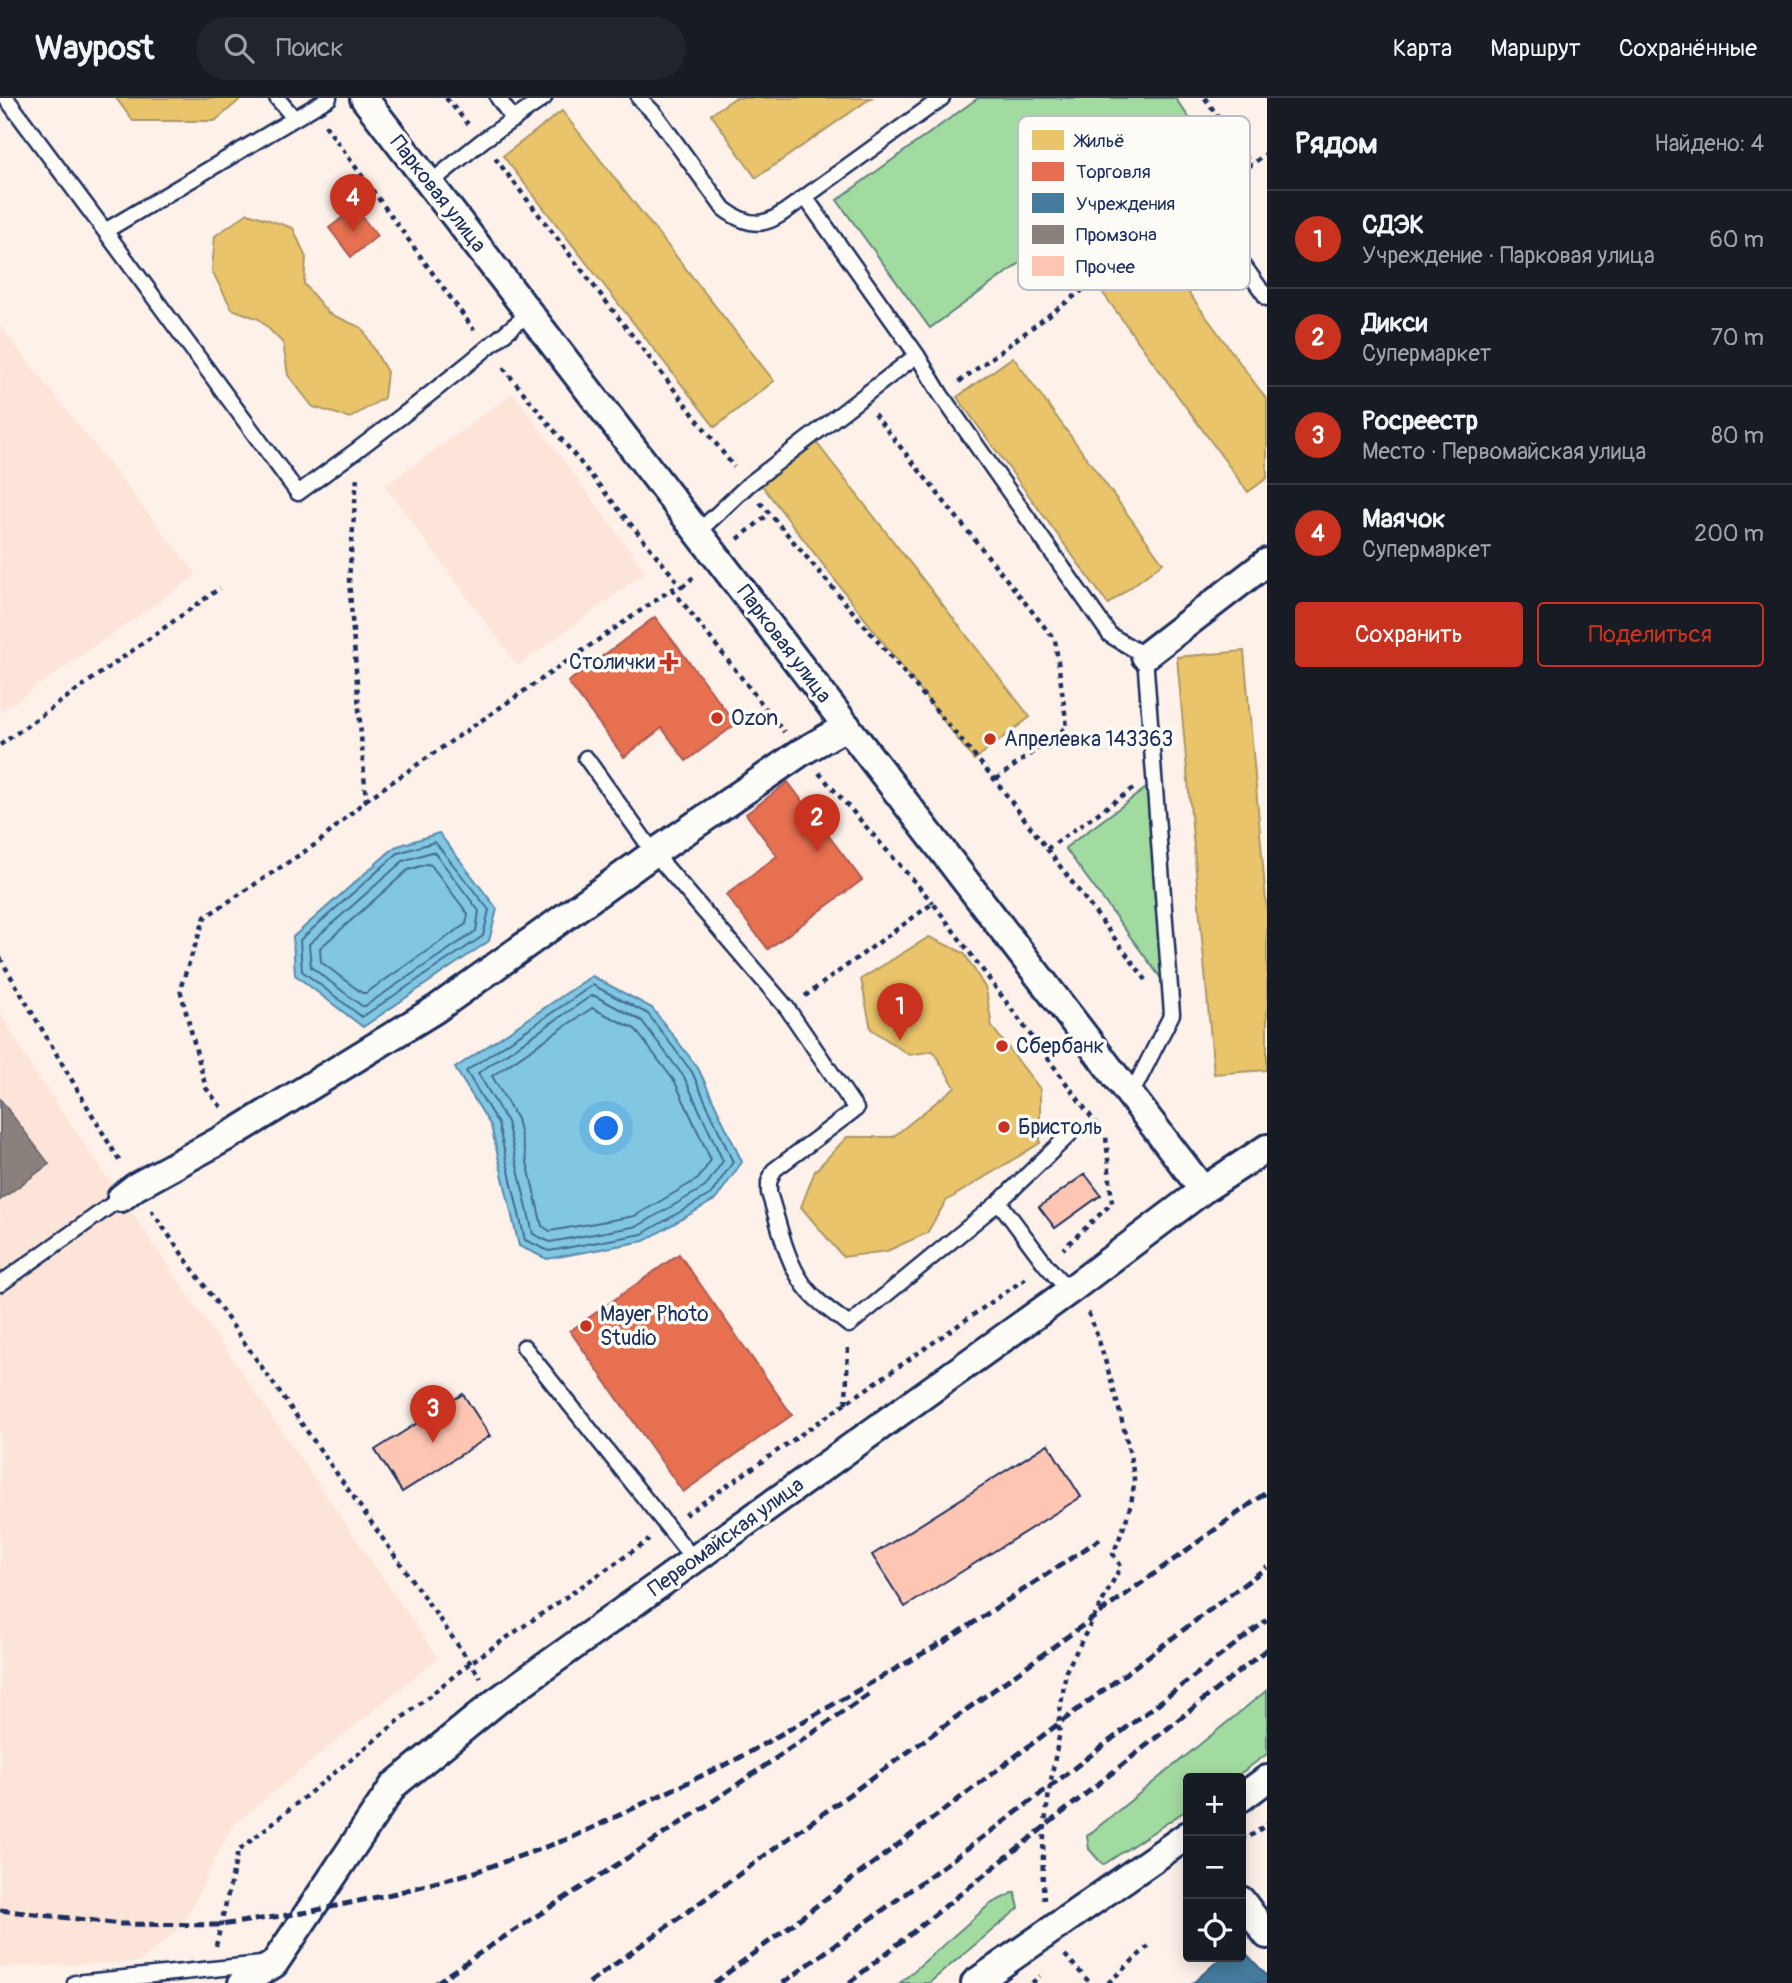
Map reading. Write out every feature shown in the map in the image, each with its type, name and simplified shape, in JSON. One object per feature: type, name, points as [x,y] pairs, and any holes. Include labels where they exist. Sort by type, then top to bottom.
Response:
[{"type":"street","name":"Парковая улица","points":[[364,98],[1203,1190]]},
{"type":"street","points":[[1145,656],[1267,562]]},
{"type":"street","points":[[128,1193],[436,1009],[654,853],[800,753],[847,726]]},
{"type":"street","name":"Первомайская улица","points":[[242,1983],[274,1964],[394,1785],[498,1702],[1069,1291],[1203,1190],[1267,1148]]},
{"type":"street","points":[[1246,1794],[1267,1779]]},
{"type":"street","points":[[975,1983],[1187,1836]]},
{"type":"street","points":[[1246,1907],[1267,1935]]},
{"type":"lane","points":[[6,98],[298,493],[359,449],[529,313]]},
{"type":"lane","points":[[277,98],[294,118]]},
{"type":"lane","points":[[106,231],[329,98]]},
{"type":"lane","points":[[498,98],[514,120]]},
{"type":"lane","points":[[430,183],[482,141],[544,98]]},
{"type":"lane","points":[[639,98],[655,114],[724,209],[751,224],[769,223],[942,98]]},
{"type":"lane","points":[[805,197],[917,355],[941,396],[1110,635],[1145,656],[1171,1014],[1130,1096]]},
{"type":"lane","points":[[1250,274],[1267,298]]},
{"type":"lane","points":[[698,531],[748,485],[917,355]]},
{"type":"lane","points":[[586,758],[654,853],[787,1008],[856,1109],[774,1170],[769,1182],[769,1193],[792,1265],[804,1286],[849,1325],[999,1202],[1069,1135]]},
{"type":"lane","points":[[0,1284],[128,1193]]},
{"type":"lane","points":[[999,1202],[1069,1291]]},
{"type":"lane","points":[[524,1347],[694,1560]]},
{"type":"lane","points":[[75,1983],[274,1964]]},
{"type":"path","points":[[446,98],[769,514],[995,780],[1171,1014]]},
{"type":"path","points":[[1205,98],[1218,116]]},
{"type":"path","points":[[1251,164],[1267,153]]},
{"type":"path","points":[[941,396],[1083,290]]},
{"type":"path","points":[[860,397],[1055,640],[1067,727],[995,780]]},
{"type":"path","points":[[359,449],[349,579],[366,800]]},
{"type":"path","points":[[0,745],[220,588]]},
{"type":"path","points":[[239,1129],[206,1088],[180,989],[205,917],[319,842],[366,800],[672,589]]},
{"type":"path","points":[[1047,849],[1155,773]]},
{"type":"path","points":[[787,1008],[933,903],[1106,1138],[1112,1203],[1046,1265]]},
{"type":"path","points":[[0,958],[128,1193],[498,1702]]},
{"type":"path","points":[[1047,1934],[1043,1882],[1046,1798],[1060,1732],[1058,1725],[1066,1671],[1121,1566],[1113,1554],[1125,1523],[1134,1480],[1118,1409],[1089,1313],[1069,1291]]},
{"type":"path","points":[[846,1403],[849,1325]]},
{"type":"path","points":[[1246,1838],[1267,1824]]},
{"type":"path","points":[[1108,1983],[1151,1944]]},
{"type":"path","points":[[1066,1957],[1090,1983]]},
{"type":"shaded area","points":[[0,326],[197,575],[0,712]]},
{"type":"shaded area","points":[[513,393],[646,572],[518,666],[385,486]]},
{"type":"shaded area","points":[[0,1013],[34,1071],[438,1658],[232,1826],[183,1925],[140,1962],[0,1967]]},
{"type":"green space","points":[[978,98],[1175,98],[1188,116],[1018,116],[1018,264],[930,328],[837,200]]},
{"type":"green space","points":[[1149,786],[1163,981],[1065,848]]},
{"type":"green space","points":[[1267,1690],[1267,1754],[1241,1773],[1183,1773],[1183,1812],[1103,1865],[1089,1849],[1087,1836]]},
{"type":"green space","points":[[1015,1892],[1019,1908],[929,1983],[900,1983],[990,1904]]},
{"type":"water","points":[[439,833],[497,909],[489,941],[363,1027],[295,975],[293,937],[395,847]]},
{"type":"water","points":[[592,976],[652,1008],[698,1068],[742,1162],[716,1199],[644,1241],[547,1259],[519,1246],[491,1126],[455,1068]]},
{"type":"building: Жильё","points":[[116,98],[242,98],[215,121],[133,121]]},
{"type":"building: Жильё","points":[[735,98],[871,98],[756,178],[711,114]]},
{"type":"building: Жильё","points":[[562,111],[774,381],[715,427],[503,156]]},
{"type":"building: Жильё","points":[[248,213],[293,228],[306,258],[304,284],[328,313],[362,328],[387,372],[384,398],[350,418],[313,407],[288,375],[283,343],[259,319],[232,309],[212,271],[215,236]]},
{"type":"building: Жильё","points":[[1101,290],[1187,290],[1267,400],[1267,478],[1248,492]]},
{"type":"building: Жильё","points":[[1013,357],[1163,563],[1108,604],[957,397]]},
{"type":"building: Жильё","points":[[812,437],[1030,717],[974,760],[757,479]]},
{"type":"building: Жильё","points":[[1244,651],[1267,912],[1267,1070],[1214,1074],[1177,657]]},
{"type":"building: Жильё","points":[[929,937],[964,953],[986,989],[992,1027],[1040,1089],[1040,1143],[946,1201],[927,1233],[887,1251],[843,1257],[801,1207],[815,1171],[847,1137],[893,1137],[955,1087],[933,1051],[909,1055],[871,1029],[861,979]]},
{"type":"building: Торговля","points":[[355,208],[377,236],[351,257],[329,228]]},
{"type":"building: Торговля","points":[[655,617],[736,724],[686,761],[662,728],[624,757],[568,682]]},
{"type":"building: Торговля","points":[[788,782],[862,880],[768,949],[726,895],[777,856],[746,814]]},
{"type":"building: Торговля","points":[[679,1254],[792,1415],[683,1492],[570,1331]]},
{"type":"building: Учреждения","points":[[1246,1953],[1267,1976],[1267,1983],[1193,1983],[1216,1962],[1246,1962]]},
{"type":"building: Промзона","points":[[0,1099],[49,1164],[0,1200]]},
{"type":"building: Прочее","points":[[1085,1174],[1101,1195],[1055,1228],[1039,1207]]},
{"type":"building: Прочее","points":[[463,1394],[490,1436],[402,1492],[375,1450]]},
{"type":"building: Прочее","points":[[1048,1444],[1081,1497],[905,1607],[872,1555]]},
{"type":"railway","points":[[589,1983],[1267,1492]]},
{"type":"railway","points":[[943,1643],[1100,1539]]},
{"type":"railway","points":[[714,1983],[1267,1567]]},
{"type":"railway","points":[[783,1983],[1009,1818],[1267,1620]]},
{"type":"railway","points":[[0,1910],[121,1924],[221,1925],[308,1912],[475,1872],[571,1838],[739,1758],[950,1638]]},
{"type":"railway","points":[[849,1983],[1267,1649]]},
{"type":"railway","points":[[436,1983],[662,1835],[871,1693]]},
{"type":"place","name":"Маячок","points":[[353,232]]},
{"type":"place","name":"Столички","points":[[669,662]]},
{"type":"place","name":"Ozon","points":[[717,718]]},
{"type":"place","name":"Апрелевка 143363","points":[[990,739]]},
{"type":"place","name":"Дикси","points":[[817,852]]},
{"type":"place","name":"СДЭК","points":[[900,1041]]},
{"type":"place","name":"Сбербанк","points":[[1002,1046]]},
{"type":"place","name":"Бристоль","points":[[1004,1127]]},
{"type":"place","name":"Mayer Photo Studio","points":[[586,1326]]},
{"type":"place","name":"Росреестр","points":[[433,1443]]}]
